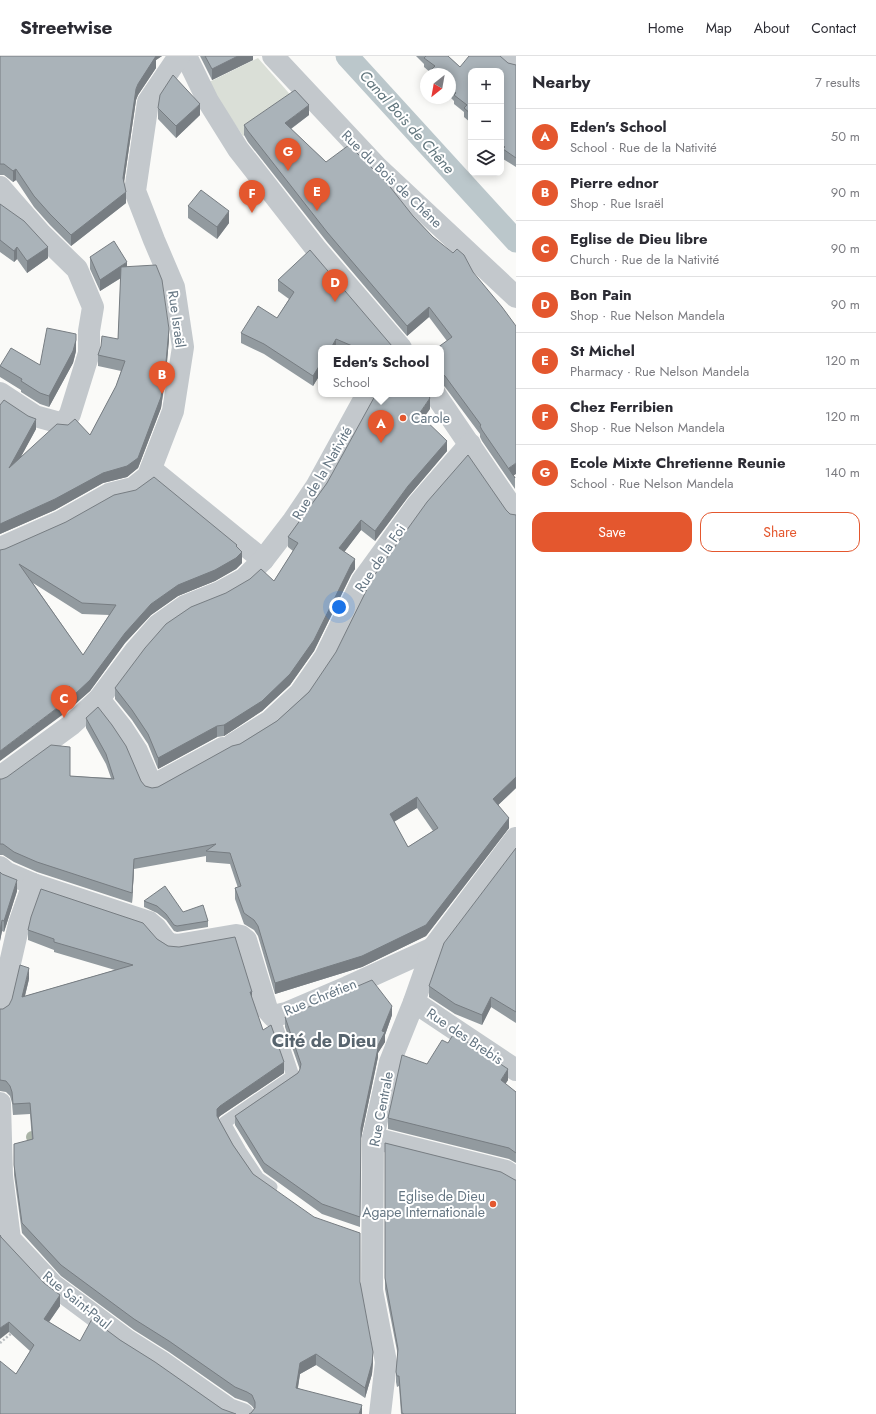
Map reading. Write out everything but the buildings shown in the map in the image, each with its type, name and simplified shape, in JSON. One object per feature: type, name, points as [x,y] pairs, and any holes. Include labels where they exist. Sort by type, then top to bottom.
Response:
[{"type":"street","name":"Rue Israël","points":[[0,548],[61,521],[109,494],[133,488],[148,476],[173,411],[183,347],[174,287],[154,240],[136,191],[148,102],[178,56]]},
{"type":"street","points":[[186,56],[208,101],[238,149],[317,250],[396,345]]},
{"type":"street","name":"Rue du Bois de Chêne","points":[[273,56],[377,167],[516,297]]},
{"type":"street","points":[[508,56],[516,62]]},
{"type":"street","points":[[0,187],[41,234],[78,270],[93,306],[89,331],[89,353],[70,414],[64,424],[35,416],[0,393]]},
{"type":"street","name":"Rue de la Nativité","points":[[0,777],[71,724],[99,699],[135,651],[158,625],[185,606],[220,592],[244,579],[263,560],[293,521],[316,487],[365,397]]},
{"type":"street","points":[[437,397],[516,513]]},
{"type":"street","name":"Rue de la Foi","points":[[99,699],[122,728],[137,751],[152,786],[228,746],[270,721],[300,693],[325,657],[362,581],[417,505],[470,444]]},
{"type":"street","points":[[151,469],[263,560]]},
{"type":"street","name":"Rue Centrale","points":[[380,1414],[386,1362],[372,1290],[366,1238],[372,1138],[390,1062],[414,1002],[433,948],[516,840]]},
{"type":"street","points":[[0,867],[7,874],[33,884],[19,924],[0,1007]]},
{"type":"street","name":"Rue Chrétien","points":[[33,884],[149,922],[170,944],[177,945],[236,935],[242,936],[246,940],[267,1009],[273,1016],[286,1013],[433,948]]},
{"type":"street","name":"Rue des Brebis","points":[[414,1002],[516,1070]]},
{"type":"street","name":"Rue Saint-Paul","points":[[0,1103],[2,1176],[10,1239],[53,1285],[127,1340],[229,1408],[243,1414]]},
{"type":"street","points":[[372,1138],[506,1172],[516,1178]]},
{"type":"lane","points":[[273,1016],[293,1076],[224,1123],[258,1178],[282,1195]]},
{"type":"path","points":[[0,1343],[18,1328]]},
{"type":"shaded area","points":[[258,58],[295,100],[243,136],[207,83]]},
{"type":"waterway","name":"Canal Bois de Chêne","points":[[347,56],[516,241]]},
{"type":"place","name":"Ecole Mixte Chretienne Reunie","points":[[288,171]]},
{"type":"place","name":"St Michel","points":[[317,211]]},
{"type":"place","name":"Chez Ferribien","points":[[252,213]]},
{"type":"place","name":"Bon Pain","points":[[335,302]]},
{"type":"place","name":"Pierre ednor","points":[[162,394]]},
{"type":"place","name":"Carole","points":[[403,418]]},
{"type":"place","name":"Eden's School","points":[[381,443]]},
{"type":"place","name":"Eglise de Dieu libre","points":[[64,718]]},
{"type":"place","name":"Eglise de Dieu Agape Internationale","points":[[493,1204]]},
{"type":"district","name":"Cité de Dieu","points":[[324,1041]]}]
